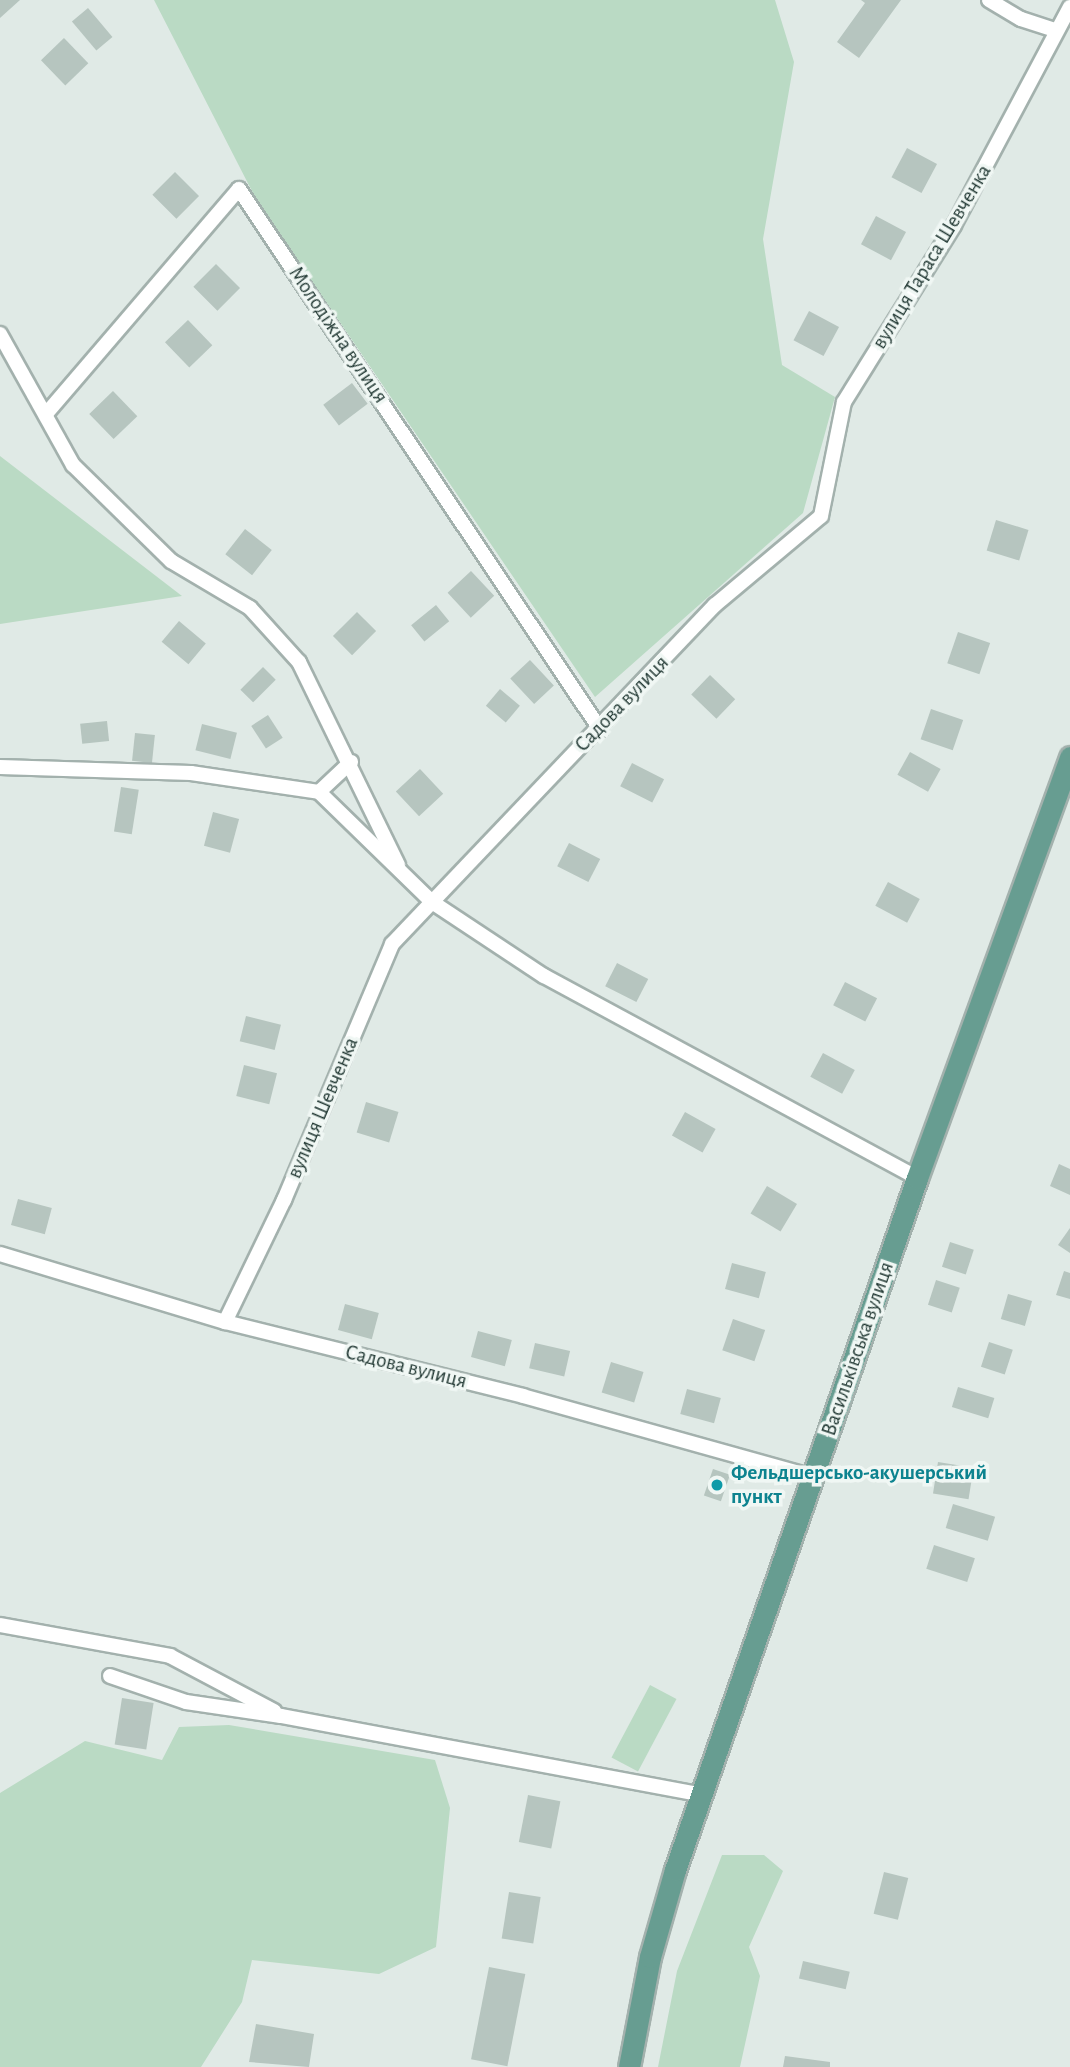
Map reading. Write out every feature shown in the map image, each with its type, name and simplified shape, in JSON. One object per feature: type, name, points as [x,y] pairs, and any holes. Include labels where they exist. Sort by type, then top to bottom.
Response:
[{"type":"main road","name":"Васильківська вулиця","points":[[629,2067],[650,1957],[703,1795],[917,1178],[1070,757]]},
{"type":"street","points":[[989,0],[1021,19],[1055,30]]},
{"type":"street","name":"вулиця Тараса Шевченка","points":[[821,516],[844,402],[954,225],[1055,42],[1055,30],[1070,8]]},
{"type":"street","name":"Молодіжна вулиця","points":[[46,414],[239,189],[600,729]]},
{"type":"street","points":[[0,334],[83,475],[171,561],[250,608],[299,662],[351,762],[400,870]]},
{"type":"street","name":"Садова вулиця","points":[[432,902],[600,729],[715,605],[821,516]]},
{"type":"street","points":[[319,792],[351,762]]},
{"type":"street","points":[[0,767],[191,774],[319,792],[432,902],[544,976],[917,1178]]},
{"type":"street","name":"вулиця Шевченка","points":[[225,1322],[284,1200],[392,944],[432,902]]},
{"type":"street","name":"Садова вулиця","points":[[0,1254],[225,1322],[523,1396],[814,1478]]},
{"type":"street","points":[[0,1625],[170,1656],[281,1716]]},
{"type":"street","points":[[110,1676],[186,1702],[281,1716],[703,1795]]},
{"type":"green space","points":[[154,0],[775,0],[794,62],[763,239],[782,365],[835,397],[803,513],[595,697],[256,199]]},
{"type":"green space","points":[[0,456],[182,596],[0,624]]},
{"type":"green space","points":[[650,1685],[676,1699],[638,1771],[612,1757]]},
{"type":"green space","points":[[229,1725],[435,1760],[450,1808],[436,1947],[379,1974],[252,1960],[242,2002],[201,2067],[0,2067],[0,1793],[85,1741],[162,1760],[179,1727]]},
{"type":"green space","points":[[722,1855],[764,1855],[783,1871],[749,1947],[760,1976],[740,2067],[658,2067],[677,1971]]},
{"type":"building","points":[[0,0],[20,0],[0,18]]},
{"type":"building","points":[[861,0],[901,0],[859,58],[837,42],[865,3]]},
{"type":"building","points":[[88,8],[112,37],[96,51],[72,21]]},
{"type":"building","points":[[64,38],[88,63],[65,85],[41,60]]},
{"type":"building","points":[[907,148],[937,164],[922,193],[892,177]]},
{"type":"building","points":[[175,172],[199,196],[176,219],[152,195]]},
{"type":"building","points":[[876,216],[906,232],[891,260],[861,244]]},
{"type":"building","points":[[216,264],[240,288],[217,311],[193,287]]},
{"type":"building","points":[[809,311],[839,327],[824,356],[794,340]]},
{"type":"building","points":[[188,320],[212,345],[189,367],[165,342]]},
{"type":"building","points":[[352,383],[368,404],[339,425],[323,405]]},
{"type":"building","points":[[113,391],[137,416],[114,439],[89,414]]},
{"type":"building","points":[[996,520],[1029,530],[1019,561],[987,551]]},
{"type":"building","points":[[245,529],[272,550],[252,575],[225,554]]},
{"type":"building","points":[[471,571],[494,596],[471,618],[448,593]]},
{"type":"building","points":[[436,605],[449,621],[424,641],[411,625]]},
{"type":"building","points":[[357,612],[376,631],[352,655],[333,636]]},
{"type":"building","points":[[179,621],[206,643],[188,664],[162,642]]},
{"type":"building","points":[[958,632],[990,643],[979,674],[947,663]]},
{"type":"building","points":[[530,660],[554,686],[534,704],[510,678]]},
{"type":"building","points":[[263,667],[276,680],[253,702],[240,690]]},
{"type":"building","points":[[710,675],[735,699],[716,719],[691,694]]},
{"type":"building","points":[[500,689],[520,706],[506,723],[486,706]]},
{"type":"building","points":[[931,709],[963,720],[953,750],[921,739]]},
{"type":"building","points":[[268,715],[283,738],[266,749],[251,726]]},
{"type":"building","points":[[107,721],[109,741],[82,744],[80,724]]},
{"type":"building","points":[[202,724],[237,733],[230,759],[195,750]]},
{"type":"building","points":[[135,733],[155,735],[152,763],[132,761]]},
{"type":"building","points":[[910,752],[941,769],[928,792],[897,775]]},
{"type":"building","points":[[632,763],[664,779],[652,803],[620,786]]},
{"type":"building","points":[[420,769],[443,794],[419,816],[396,792]]},
{"type":"building","points":[[121,787],[139,790],[132,834],[114,831]]},
{"type":"building","points":[[213,812],[239,819],[230,853],[204,846]]},
{"type":"building","points":[[569,843],[600,859],[588,882],[557,866]]},
{"type":"building","points":[[888,882],[920,899],[907,923],[875,906]]},
{"type":"building","points":[[617,963],[648,979],[636,1002],[605,986]]},
{"type":"building","points":[[845,982],[877,998],[865,1022],[833,1005]]},
{"type":"building","points":[[246,1016],[281,1025],[275,1050],[240,1041]]},
{"type":"building","points":[[823,1053],[855,1070],[842,1094],[810,1077]]},
{"type":"building","points":[[244,1065],[277,1073],[269,1104],[236,1096]]},
{"type":"building","points":[[366,1102],[399,1112],[389,1143],[357,1133]]},
{"type":"building","points":[[685,1112],[716,1129],[703,1153],[672,1136]]},
{"type":"building","points":[[1059,1164],[1070,1169],[1070,1195],[1050,1186]]},
{"type":"building","points":[[767,1186],[797,1204],[781,1231],[751,1213]]},
{"type":"building","points":[[18,1199],[52,1208],[45,1234],[11,1225]]},
{"type":"building","points":[[1070,1228],[1070,1253],[1058,1245]]},
{"type":"building","points":[[950,1242],[974,1250],[966,1274],[942,1267]]},
{"type":"building","points":[[732,1263],[766,1272],[759,1298],[725,1289]]},
{"type":"building","points":[[1064,1271],[1070,1273],[1070,1299],[1056,1295]]},
{"type":"building","points":[[936,1280],[960,1288],[952,1312],[928,1305]]},
{"type":"building","points":[[1008,1294],[1032,1301],[1025,1326],[1001,1319]]},
{"type":"building","points":[[345,1304],[379,1313],[372,1339],[338,1330]]},
{"type":"building","points":[[733,1319],[765,1330],[754,1361],[722,1350]]},
{"type":"building","points":[[478,1331],[512,1340],[505,1366],[471,1357]]},
{"type":"building","points":[[989,1342],[1013,1350],[1005,1374],[981,1367]]},
{"type":"building","points":[[535,1343],[570,1351],[564,1376],[529,1368]]},
{"type":"building","points":[[611,1362],[644,1372],[634,1403],[602,1393]]},
{"type":"building","points":[[958,1387],[994,1398],[988,1418],[952,1407]]},
{"type":"building","points":[[687,1389],[721,1398],[714,1423],[680,1414]]},
{"type":"building","points":[[938,1462],[974,1468],[969,1499],[933,1494]]},
{"type":"building","name":"Фельдшерсько-акушерський пункт","points":[[713,1469],[730,1475],[721,1501],[704,1495]]},
{"type":"building","points":[[953,1504],[995,1517],[988,1541],[946,1528]]},
{"type":"building","points":[[934,1545],[975,1558],[967,1582],[926,1569]]},
{"type":"building","points":[[122,1698],[154,1703],[146,1749],[115,1744]]},
{"type":"building","points":[[528,1795],[560,1801],[551,1848],[519,1842]]},
{"type":"building","points":[[884,1872],[908,1878],[898,1920],[874,1914]]},
{"type":"building","points":[[509,1892],[541,1897],[533,1943],[502,1938]]},
{"type":"building","points":[[803,1961],[850,1972],[846,1989],[799,1979]]},
{"type":"building","points":[[489,1967],[525,1974],[507,2066],[471,2059]]},
{"type":"building","points":[[256,2024],[314,2034],[309,2067],[249,2062]]},
{"type":"building","points":[[785,2056],[830,2062],[830,2067],[783,2067]]},
{"type":"place","name":"Фельдшерсько-акушерський пункт","points":[[717,1485]]}]
